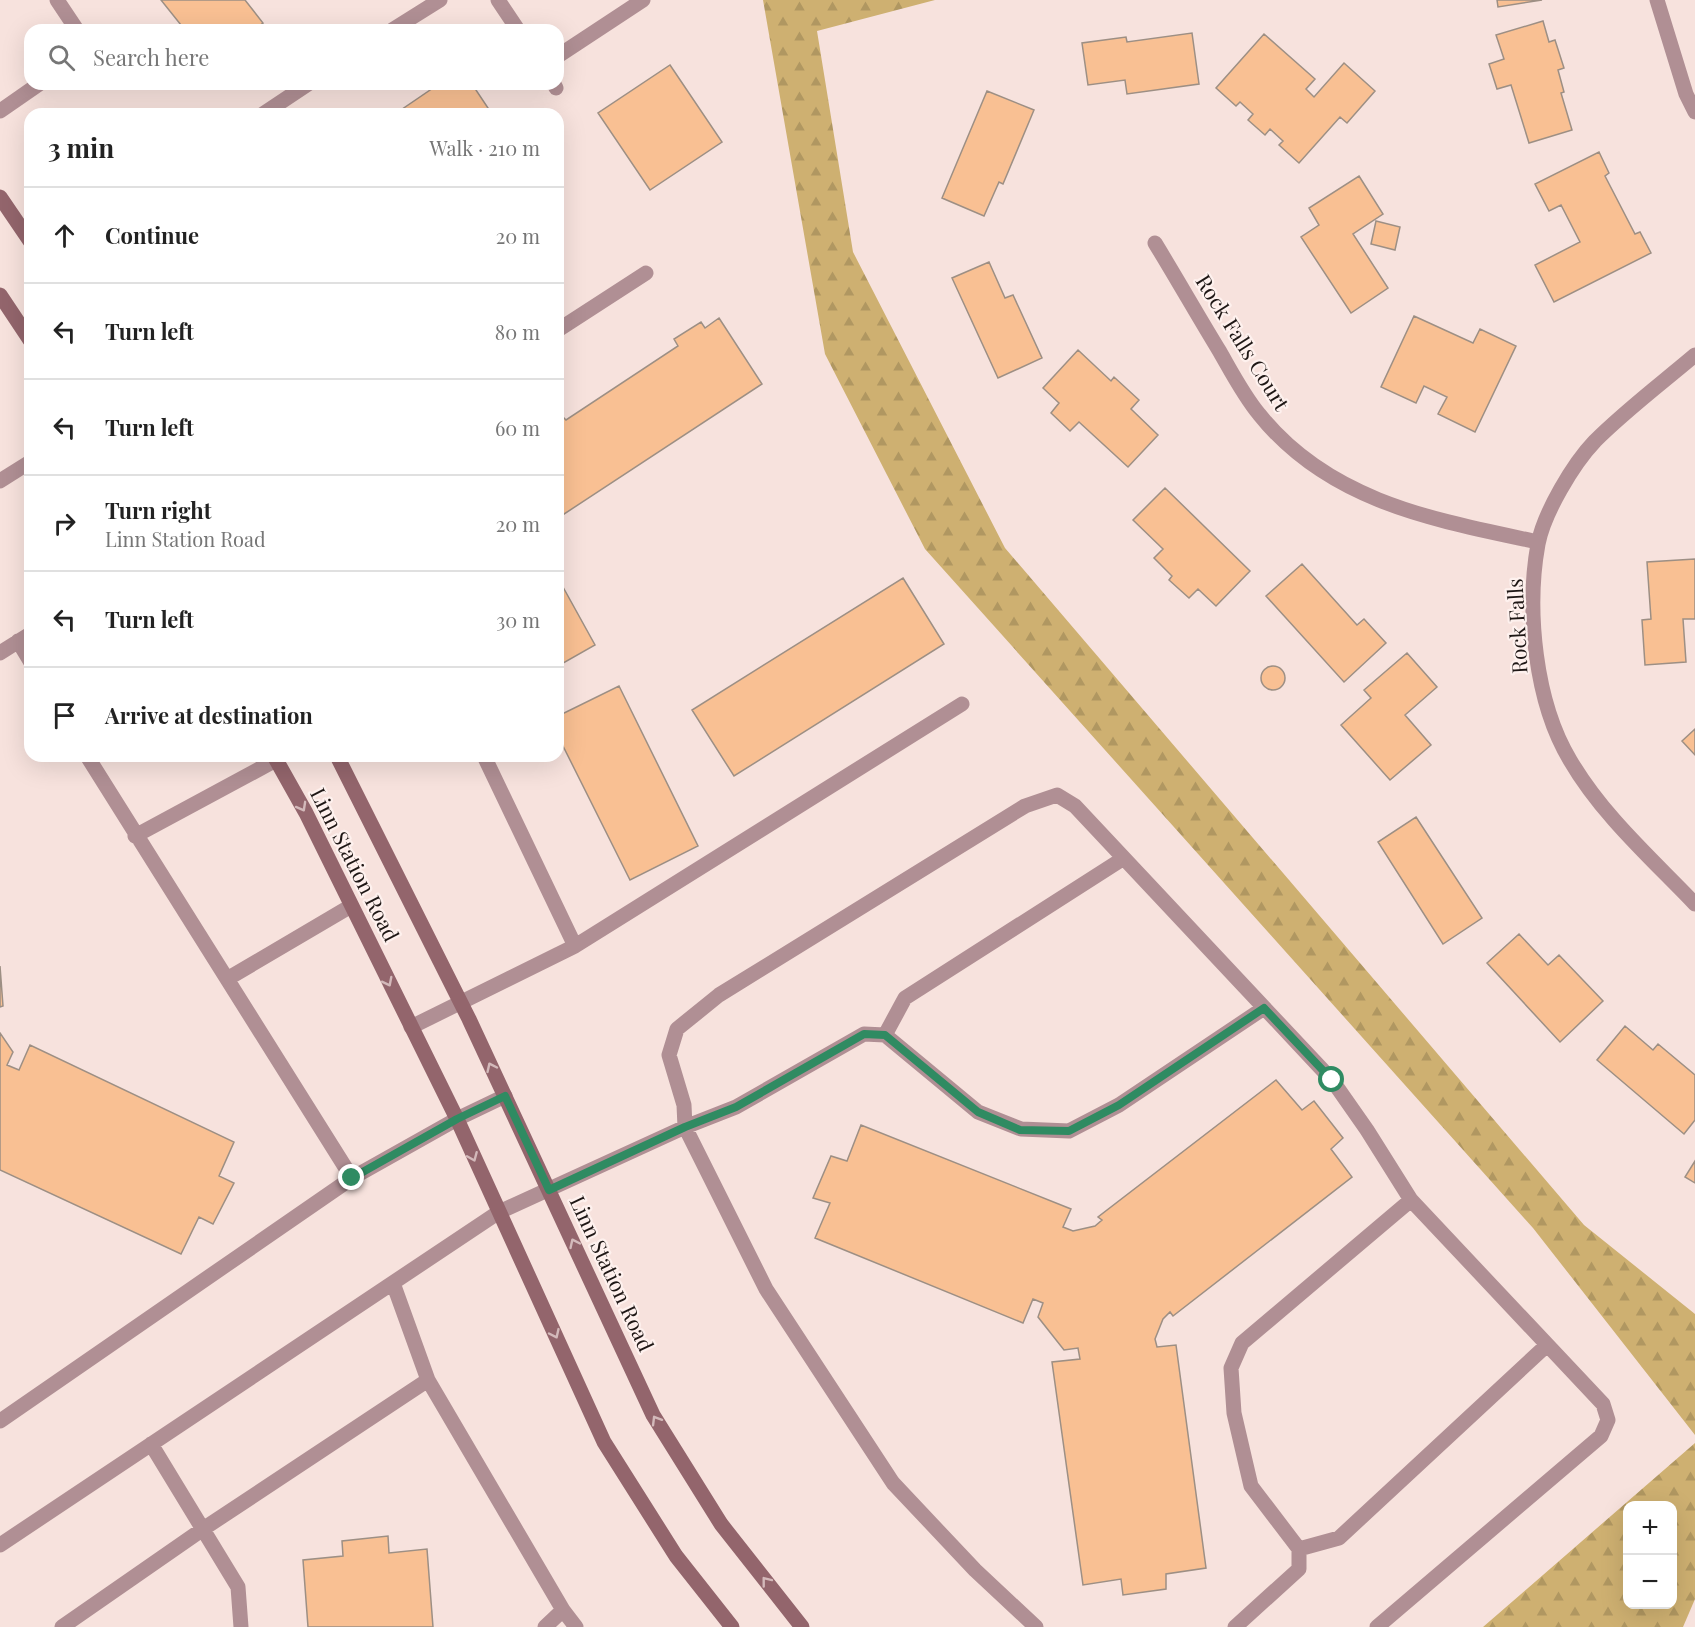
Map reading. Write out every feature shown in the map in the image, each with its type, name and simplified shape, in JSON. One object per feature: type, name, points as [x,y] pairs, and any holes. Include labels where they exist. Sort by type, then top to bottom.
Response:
[{"type":"street","points":[[57,0],[73,24]]},
{"type":"street","points":[[402,24],[440,0]]},
{"type":"street","points":[[498,0],[514,24]]},
{"type":"street","points":[[564,52],[643,0]]},
{"type":"street","points":[[1657,0],[1686,94],[1695,112]]},
{"type":"street","points":[[0,111],[30,90]]},
{"type":"street","points":[[272,108],[299,90]]},
{"type":"street","points":[[0,197],[24,232]]},
{"type":"street","name":"Rock Falls Court","points":[[1155,243],[1258,413],[1282,440],[1317,468],[1354,489],[1401,510],[1449,524],[1538,542]]},
{"type":"street","points":[[564,326],[646,273]]},
{"type":"street","points":[[0,295],[24,331]]},
{"type":"street","name":"Rock Falls","points":[[1695,355],[1595,442],[1553,504],[1538,542],[1533,597],[1538,662],[1553,725],[1570,760],[1601,804],[1695,904]]},
{"type":"street","points":[[0,481],[24,466]]},
{"type":"street","points":[[0,653],[24,638]]},
{"type":"street","points":[[411,1027],[460,1000],[575,946],[962,704]]},
{"type":"street","points":[[91,762],[352,1178]]},
{"type":"street","points":[[135,836],[268,762]]},
{"type":"street","name":"Linn Station Road","points":[[277,762],[306,813],[457,1119],[604,1442],[676,1556],[732,1627]]},
{"type":"street","name":"Linn Station Road","points":[[341,762],[460,1000],[653,1415],[721,1524],[802,1627]]},
{"type":"street","points":[[487,762],[575,946]]},
{"type":"street","points":[[1036,1627],[975,1570],[893,1483],[766,1288],[685,1127],[684,1105],[669,1055],[677,1029],[719,995],[1025,806],[1057,795],[1076,806],[1332,1080],[1411,1200],[1603,1404],[1608,1420],[1601,1436],[1377,1627]]},
{"type":"street","points":[[885,1035],[905,998],[1124,858]]},
{"type":"street","points":[[227,979],[351,906]]},
{"type":"street","points":[[0,1545],[499,1212],[685,1127],[736,1107],[864,1034],[885,1035],[978,1112],[1020,1130],[1069,1131],[1119,1105],[1264,1008]]},
{"type":"street","points":[[0,1421],[352,1178],[457,1119],[505,1096]]},
{"type":"street","points":[[1235,1627],[1299,1569],[1299,1549],[1251,1486],[1234,1413],[1231,1368],[1242,1343],[1411,1200]]},
{"type":"street","points":[[393,1283],[428,1380],[563,1610],[576,1627]]},
{"type":"street","points":[[1299,1549],[1339,1538],[1546,1344]]},
{"type":"street","points":[[62,1627],[203,1529],[428,1380]]},
{"type":"street","points":[[151,1444],[238,1587],[241,1627]]},
{"type":"street","points":[[546,1627],[563,1610]]},
{"type":"green space","points":[[763,0],[935,0],[817,31],[853,252],[1005,548],[1584,1225],[1695,1314],[1695,1435],[1533,1228],[925,549],[825,354]]},
{"type":"green space","points":[[1695,1443],[1695,1599],[1683,1627],[1483,1627],[1623,1505],[1623,1609],[1677,1609],[1677,1501],[1628,1501]]},
{"type":"building","points":[[161,0],[245,0],[263,23],[262,24],[180,24]]},
{"type":"building","points":[[1497,0],[1542,0],[1498,7]]},
{"type":"building","points":[[1543,21],[1549,42],[1555,40],[1564,68],[1558,70],[1564,92],[1561,93],[1572,130],[1529,143],[1511,85],[1497,89],[1489,64],[1504,59],[1496,35]]},
{"type":"building","points":[[1192,33],[1199,84],[1127,94],[1125,80],[1088,85],[1082,43],[1126,37],[1127,42]]},
{"type":"building","points":[[1264,34],[1315,79],[1306,89],[1314,97],[1344,63],[1375,91],[1347,123],[1340,117],[1299,163],[1279,145],[1283,141],[1270,129],[1265,135],[1248,120],[1253,114],[1240,102],[1236,106],[1216,88]]},
{"type":"building","points":[[670,65],[722,142],[650,190],[598,113]]},
{"type":"building","points":[[430,90],[476,90],[488,108],[404,108]]},
{"type":"building","points":[[987,91],[1034,110],[1003,184],[999,182],[984,216],[942,198]]},
{"type":"building","points":[[1599,152],[1609,173],[1605,176],[1635,234],[1640,232],[1651,253],[1554,302],[1535,265],[1580,242],[1561,205],[1549,211],[1535,184]]},
{"type":"building","points":[[1359,176],[1383,214],[1353,234],[1388,288],[1351,313],[1301,237],[1319,225],[1309,208]]},
{"type":"building","points":[[1376,221],[1400,227],[1395,250],[1371,244]]},
{"type":"building","points":[[989,262],[1005,298],[1013,295],[1042,358],[998,378],[952,278]]},
{"type":"building","points":[[1414,316],[1473,343],[1480,329],[1516,346],[1475,432],[1438,414],[1447,397],[1424,386],[1416,403],[1381,387]]},
{"type":"building","points":[[719,318],[762,384],[564,514],[564,418],[566,420],[678,346],[674,339],[701,322],[705,328]]},
{"type":"building","points":[[1078,350],[1111,381],[1114,377],[1139,400],[1131,409],[1158,435],[1128,467],[1079,422],[1070,431],[1051,413],[1059,403],[1043,388]]},
{"type":"building","points":[[1165,488],[1250,571],[1216,606],[1198,589],[1189,598],[1169,580],[1172,576],[1154,558],[1163,549],[1133,520]]},
{"type":"building","points":[[1695,559],[1695,619],[1683,619],[1686,662],[1645,665],[1642,620],[1651,619],[1647,562]]},
{"type":"building","points":[[1302,564],[1357,625],[1364,619],[1386,643],[1344,682],[1266,596]]},
{"type":"building","points":[[903,578],[944,644],[734,776],[692,710]]},
{"type":"building","points":[[564,589],[595,645],[564,663]]},
{"type":"building","points":[[1407,653],[1437,687],[1405,715],[1431,745],[1390,780],[1341,725],[1371,698],[1364,690]]},
{"type":"building","points":[[1273,666],[1281,670],[1285,678],[1281,686],[1273,690],[1265,686],[1261,678],[1265,670]]},
{"type":"building","points":[[619,686],[698,846],[630,880],[564,748],[564,713]]},
{"type":"building","points":[[1695,729],[1695,755],[1682,741]]},
{"type":"building","points":[[1416,817],[1482,918],[1443,944],[1378,842]]},
{"type":"building","points":[[1519,934],[1548,965],[1559,955],[1603,1001],[1560,1042],[1487,963]]},
{"type":"building","points":[[0,966],[3,1006],[0,1007]]},
{"type":"building","points":[[1625,1026],[1653,1050],[1658,1044],[1695,1075],[1695,1120],[1684,1134],[1597,1060]]},
{"type":"building","points":[[0,1033],[13,1052],[7,1065],[19,1070],[30,1045],[234,1142],[219,1176],[234,1183],[213,1224],[199,1217],[181,1254],[0,1170]]},
{"type":"building","points":[[1276,1080],[1302,1110],[1314,1101],[1343,1138],[1331,1149],[1352,1177],[1173,1316],[1170,1312],[1163,1319],[1155,1339],[1157,1347],[1176,1345],[1206,1568],[1166,1574],[1166,1589],[1123,1595],[1121,1579],[1083,1585],[1052,1362],[1080,1359],[1078,1348],[1064,1350],[1038,1317],[1043,1303],[1033,1299],[1023,1323],[815,1238],[830,1203],[813,1198],[831,1156],[847,1161],[861,1125],[1071,1209],[1063,1227],[1073,1231],[1095,1226],[1102,1220],[1098,1217]]},
{"type":"building","points":[[1695,1161],[1695,1183],[1685,1177]]},
{"type":"building","points":[[388,1536],[389,1553],[427,1549],[433,1627],[308,1627],[303,1560],[343,1556],[342,1541]]},
{"type":"route","points":[[352,1178],[457,1119],[505,1096],[549,1190],[685,1127],[736,1107],[864,1034],[885,1035],[978,1112],[1020,1130],[1069,1131],[1119,1105],[1264,1008],[1332,1080]]}]
